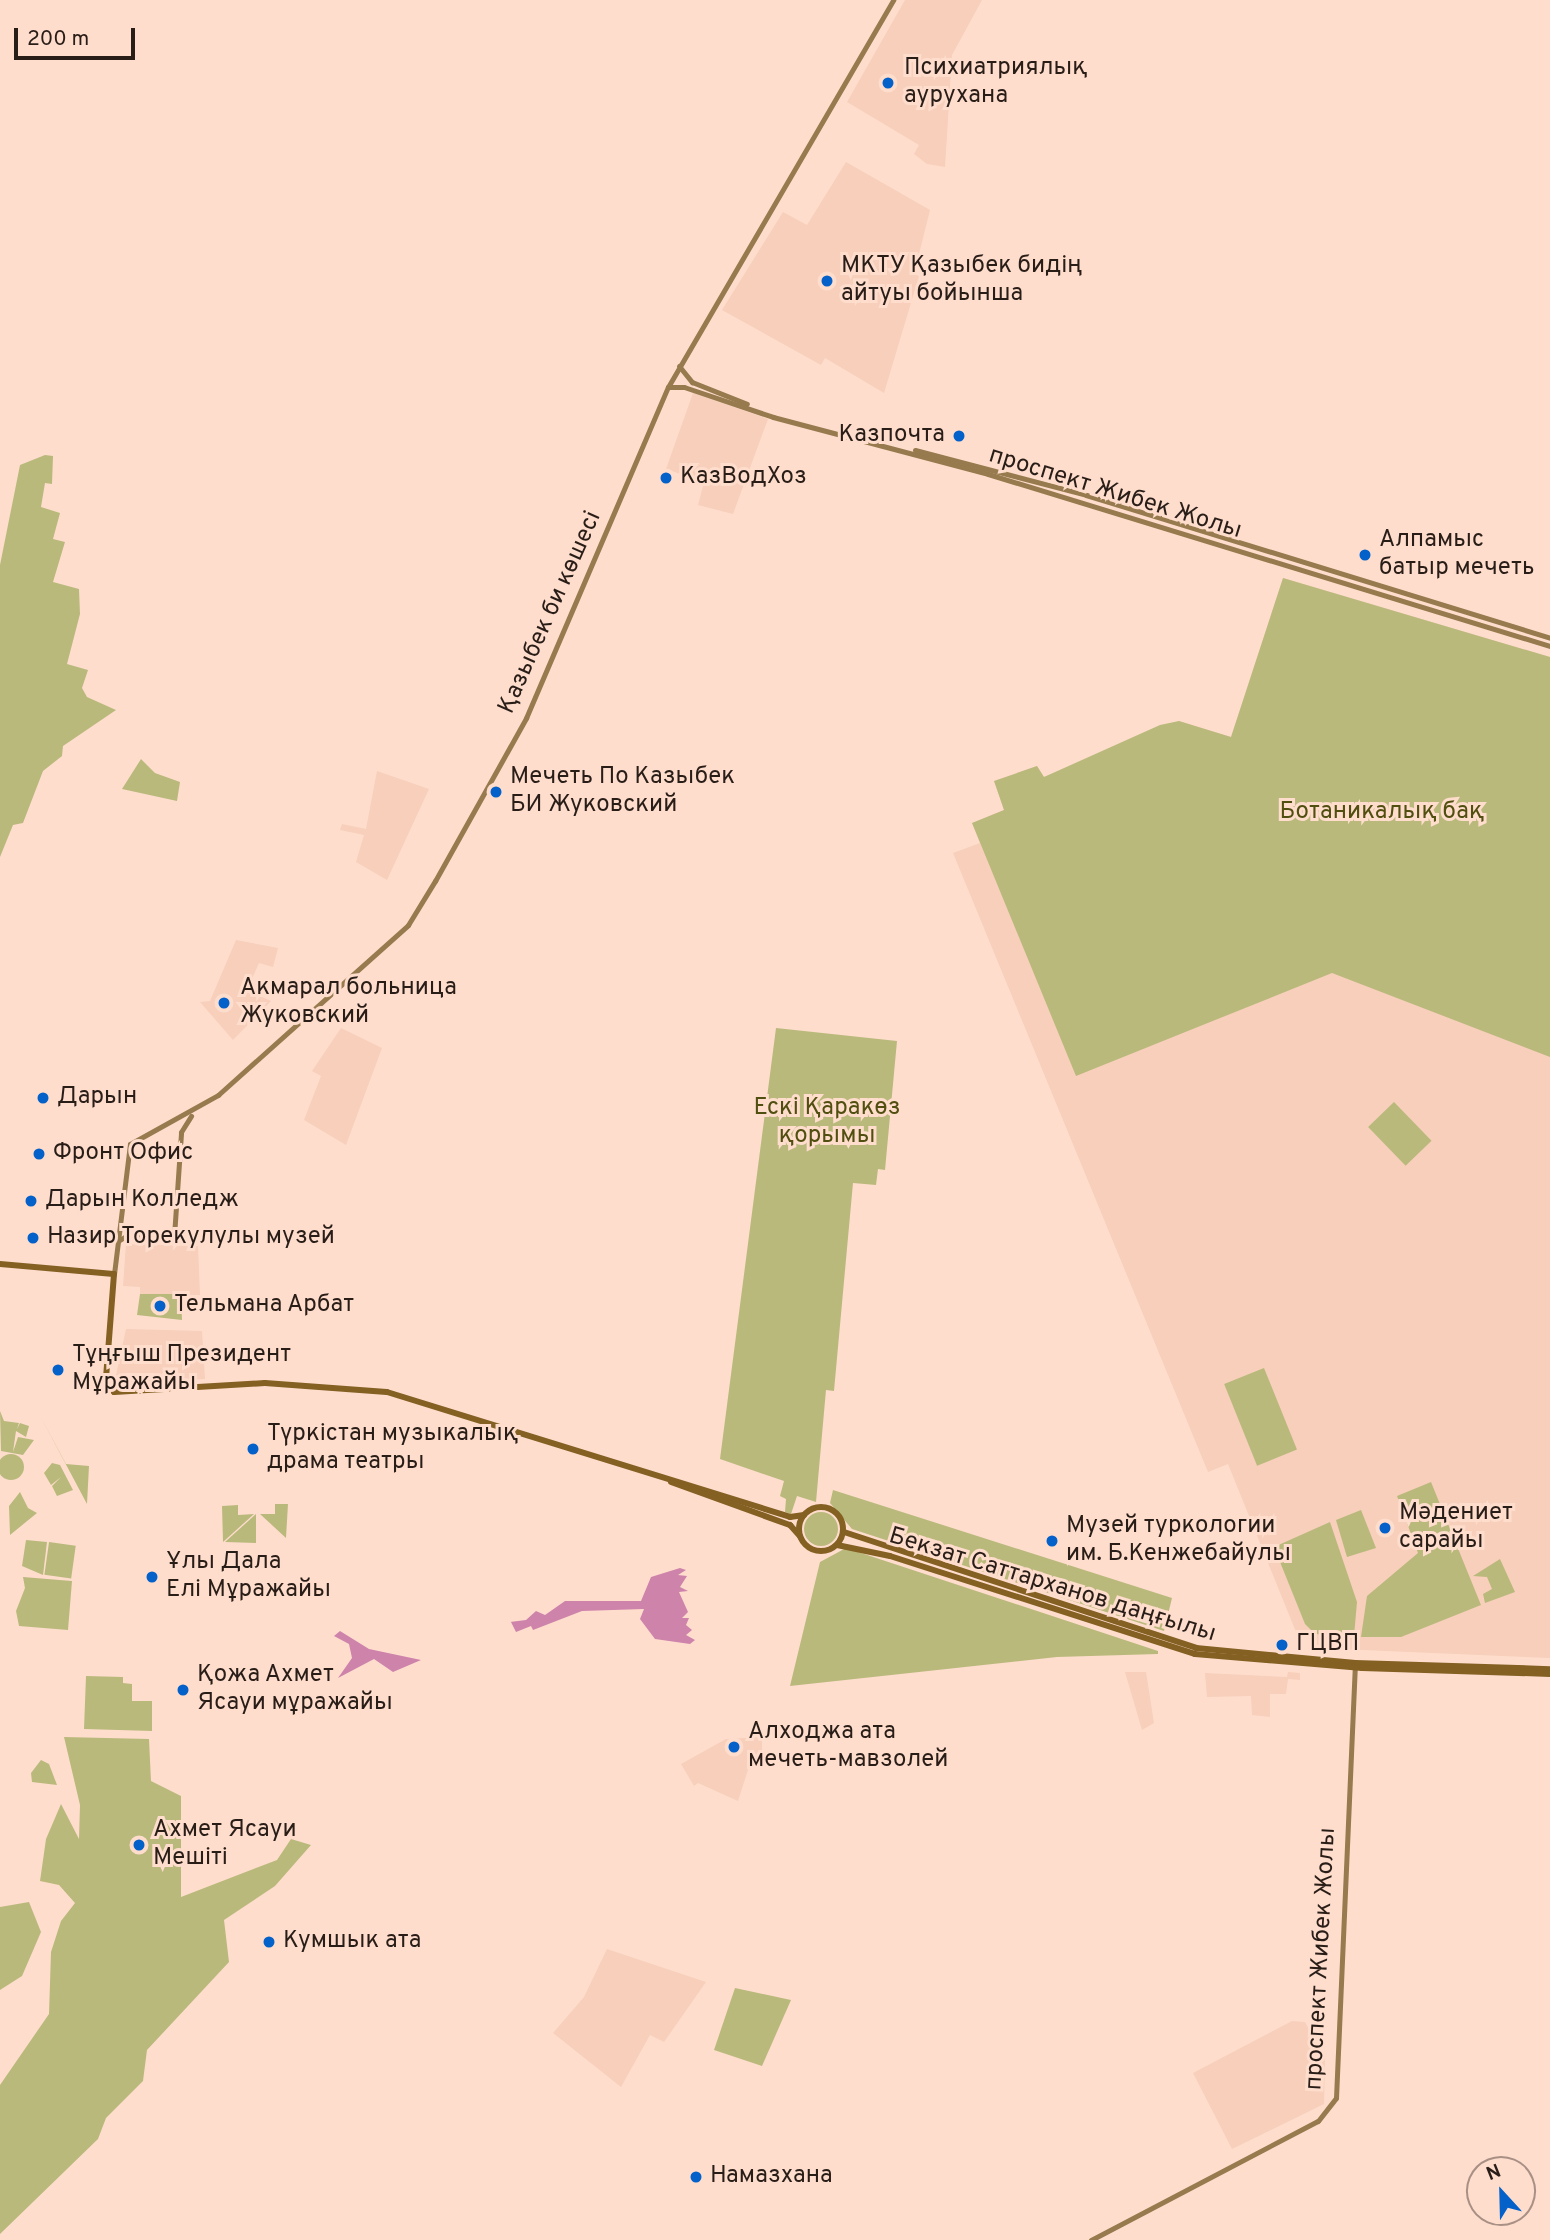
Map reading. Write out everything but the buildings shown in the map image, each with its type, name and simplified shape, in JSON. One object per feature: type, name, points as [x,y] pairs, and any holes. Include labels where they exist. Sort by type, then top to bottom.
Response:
[{"type":"main road","name":"Қазыбек би көшесі","points":[[118,1242],[130,1144],[204,1105],[408,925],[526,718],[667,387],[893,0]]},
{"type":"main road","name":"проспект Жибек Жолы","points":[[679,366],[692,382],[760,409],[1086,495],[1550,638]]},
{"type":"main road","name":"проспект Жибек Жолы","points":[[667,387],[684,387],[988,474],[1550,646]]},
{"type":"main road","points":[[204,1105],[181,1132],[174,1236],[129,1234],[118,1242],[106,1378],[109,1389],[123,1393],[283,1383],[387,1392],[790,1517],[828,1508],[840,1517],[844,1532],[837,1545],[817,1551],[790,1525],[669,1480]]},
{"type":"main road","points":[[172,1122],[181,1132]]},
{"type":"main road","points":[[0,1264],[114,1274]]},
{"type":"main road","points":[[800,1536],[804,1515]]},
{"type":"main road","name":"Бекзат Саттарханов даңғылы","points":[[844,1532],[1168,1641],[1244,1655],[1355,1665]]},
{"type":"main road","name":"Бекзат Саттарханов даңғылы","points":[[837,1545],[890,1556],[1195,1654],[1355,1665],[1550,1672]]},
{"type":"main road","name":"проспект Жибек Жолы","points":[[1091,2240],[1318,2121],[1336,2098],[1355,1665]]},
{"type":"shaded area","points":[[905,0],[982,0],[952,55],[945,167],[927,164],[914,154],[919,145],[847,102]]},
{"type":"shaded area","name":"МКТУ Қазыбек бидің айтуы бойынша","points":[[846,162],[930,210],[914,274],[919,276],[884,393],[825,358],[821,365],[722,310],[783,212],[807,225]]},
{"type":"shaded area","points":[[693,393],[768,419],[733,514],[698,505],[704,482],[666,469]]},
{"type":"shaded area","points":[[1283,578],[1550,657],[1550,1658],[1316,1648],[1311,1635],[1296,1632],[1228,1464],[1208,1472],[953,853],[980,843],[972,823],[1004,810],[994,781],[1037,766],[1044,777],[1179,721],[1231,737]]},
{"type":"shaded area","points":[[377,771],[429,789],[387,880],[356,862],[364,835],[340,830],[342,824],[366,829]]},
{"type":"shaded area","points":[[236,940],[278,948],[273,967],[259,963],[247,990],[271,1001],[233,1040],[200,1002],[210,1001]]},
{"type":"shaded area","points":[[341,1028],[382,1048],[346,1145],[304,1120],[321,1076],[312,1071]]},
{"type":"shaded area","points":[[126,1244],[198,1246],[200,1295],[140,1294],[140,1287],[123,1286]]},
{"type":"shaded area","points":[[126,1329],[202,1331],[205,1379],[122,1384],[116,1375]]},
{"type":"shaded area","points":[[680,1568],[686,1570],[678,1575],[687,1576],[680,1587],[688,1591],[679,1592],[688,1612],[682,1618],[689,1618],[686,1625],[692,1630],[686,1635],[695,1640],[690,1644],[655,1639],[640,1619],[644,1609],[582,1611],[533,1630],[531,1626],[516,1632],[511,1622],[501,1623],[526,1620],[536,1611],[545,1615],[565,1601],[641,1601],[651,1577]]},
{"type":"shaded area","points":[[340,1631],[369,1649],[421,1660],[393,1672],[374,1659],[338,1678],[352,1658],[349,1644],[334,1636]]},
{"type":"shaded area","points":[[1125,1672],[1146,1672],[1154,1723],[1142,1730]]},
{"type":"shaded area","points":[[1288,1672],[1300,1673],[1300,1680],[1288,1679],[1286,1694],[1270,1694],[1270,1717],[1252,1715],[1251,1696],[1207,1697],[1205,1673],[1287,1677]]},
{"type":"shaded area","points":[[762,1737],[762,1754],[753,1754],[738,1801],[698,1783],[694,1786],[681,1764],[726,1739]]},
{"type":"shaded area","points":[[607,1949],[706,1982],[664,2042],[650,2035],[621,2087],[553,2033],[584,1997]]},
{"type":"shaded area","points":[[1292,2021],[1305,2022],[1325,2059],[1324,2104],[1232,2149],[1193,2073]]},
{"type":"green space","points":[[45,455],[53,456],[52,484],[45,483],[41,507],[60,513],[53,539],[65,542],[53,582],[79,589],[80,614],[67,664],[88,670],[82,688],[87,697],[116,710],[63,746],[62,756],[43,771],[23,823],[13,825],[0,857],[0,565],[20,465]]},
{"type":"green space","name":"Ботаникалық бақ","points":[[1283,578],[1550,657],[1550,1057],[1332,973],[1076,1076],[972,823],[1004,810],[994,781],[1037,766],[1044,777],[1160,725],[1179,721],[1231,737]]},
{"type":"green space","points":[[141,759],[155,773],[180,782],[177,801],[122,789]]},
{"type":"green space","name":"Ескі Қаракөз қорымы","points":[[776,1028],[897,1041],[885,1170],[878,1169],[876,1185],[853,1183],[834,1391],[826,1390],[816,1502],[797,1496],[791,1514],[785,1512],[786,1499],[780,1496],[784,1481],[720,1459]]},
{"type":"green space","points":[[1394,1102],[1432,1141],[1406,1166],[1368,1127]]},
{"type":"green space","name":"Тельмана Арбат","points":[[140,1294],[181,1294],[182,1320],[137,1315]]},
{"type":"green space","points":[[1264,1368],[1297,1450],[1257,1466],[1224,1384]]},
{"type":"green space","points":[[37,1410],[66,1464],[89,1466],[87,1504]]},
{"type":"green space","points":[[0,1411],[4,1421],[19,1423],[17,1429],[20,1423],[29,1426],[26,1437],[16,1431],[13,1452],[18,1437],[34,1440],[23,1455],[1,1451]]},
{"type":"green space","points":[[11,1454],[20,1458],[24,1467],[20,1476],[11,1480],[2,1476],[-2,1467],[2,1458]]},
{"type":"green space","points":[[52,1463],[60,1465],[73,1490],[57,1496],[52,1486],[61,1477],[51,1485],[44,1473]]},
{"type":"green space","points":[[1431,1482],[1481,1605],[1401,1637],[1361,1637],[1367,1596],[1418,1553],[1397,1496]]},
{"type":"green space","points":[[833,1490],[1172,1598],[1164,1631],[852,1529],[830,1503]]},
{"type":"green space","points":[[20,1492],[28,1508],[37,1513],[10,1535],[9,1506]]},
{"type":"green space","points":[[275,1504],[288,1504],[286,1538],[260,1514],[275,1514]]},
{"type":"green space","points":[[238,1505],[238,1515],[254,1514],[223,1542],[222,1506]]},
{"type":"green space","points":[[1361,1510],[1376,1548],[1347,1557],[1336,1520]]},
{"type":"green space","points":[[821,1512],[833,1517],[838,1529],[833,1541],[821,1546],[809,1541],[804,1529],[809,1517]]},
{"type":"green space","points":[[256,1514],[256,1543],[225,1542]]},
{"type":"green space","points":[[1330,1522],[1357,1602],[1354,1636],[1315,1634],[1305,1624],[1274,1547]]},
{"type":"green space","points":[[26,1540],[47,1542],[43,1575],[22,1566]]},
{"type":"green space","points":[[49,1542],[76,1546],[71,1578],[44,1575]]},
{"type":"green space","points":[[846,1548],[1158,1651],[1158,1654],[1057,1657],[790,1686],[820,1562]]},
{"type":"green space","points":[[1500,1559],[1515,1592],[1485,1603],[1483,1594],[1492,1589],[1487,1577],[1473,1576]]},
{"type":"green space","points":[[23,1577],[72,1581],[68,1630],[19,1626],[16,1611],[25,1588]]},
{"type":"green space","points":[[86,1676],[123,1677],[123,1683],[132,1684],[132,1701],[152,1701],[152,1731],[84,1729]]},
{"type":"green space","points":[[64,1737],[149,1739],[151,1781],[181,1796],[181,1897],[277,1860],[291,1839],[311,1845],[275,1886],[224,1920],[229,1962],[147,2050],[143,2081],[106,2118],[98,2139],[0,2234],[0,2085],[49,2014],[51,1952],[61,1921],[75,1903],[59,1885],[40,1881],[46,1839],[61,1804],[79,1839],[80,1805]]},
{"type":"green space","points":[[41,1760],[49,1764],[57,1785],[32,1782],[31,1773]]},
{"type":"green space","points":[[29,1902],[41,1932],[22,1976],[0,1990],[0,1907]]},
{"type":"green space","points":[[735,1988],[791,2000],[762,2066],[714,2050]]},
{"type":"place","name":"Психиатриялық аурухана","points":[[888,83]]},
{"type":"place","name":"МКТУ Қазыбек бидің айтуы бойынша","points":[[827,281]]},
{"type":"place","name":"Казпочта","points":[[959,436]]},
{"type":"place","name":"КазВодХоз","points":[[666,478]]},
{"type":"place","name":"Алпамыс батыр мечеть","points":[[1365,555]]},
{"type":"place","name":"Мечеть По Казыбек БИ Жуковский","points":[[496,792]]},
{"type":"place","name":"Акмарал больница Жуковский","points":[[224,1003]]},
{"type":"place","name":"Дарын","points":[[43,1098]]},
{"type":"place","name":"Фронт Офис","points":[[39,1154]]},
{"type":"place","name":"Дарын Колледж","points":[[31,1201]]},
{"type":"place","name":"Назир Торекулулы музей","points":[[33,1238]]},
{"type":"place","name":"Тельмана Арбат","points":[[160,1306]]},
{"type":"place","name":"Тұңғыш Президент Мұражайы","points":[[58,1370]]},
{"type":"place","name":"Түркістан музыкалық драма театры","points":[[253,1449]]},
{"type":"place","name":"Мәдениет сарайы","points":[[1385,1528]]},
{"type":"place","name":"Музей туркологии им. Б.Кенжебайулы","points":[[1052,1541]]},
{"type":"place","name":"Ұлы Дала Елі Мұражайы","points":[[152,1577]]},
{"type":"place","name":"ГЦВП","points":[[1282,1645]]},
{"type":"place","name":"Қожа Ахмет Ясауи мұражайы","points":[[183,1690]]},
{"type":"place","name":"Алходжа ата мечеть-мавзолей","points":[[734,1747]]},
{"type":"place","name":"Ахмет Ясауи Мешіті","points":[[139,1845]]},
{"type":"place","name":"Кумшык ата","points":[[269,1942]]},
{"type":"place","name":"Намазхана","points":[[696,2177]]}]
